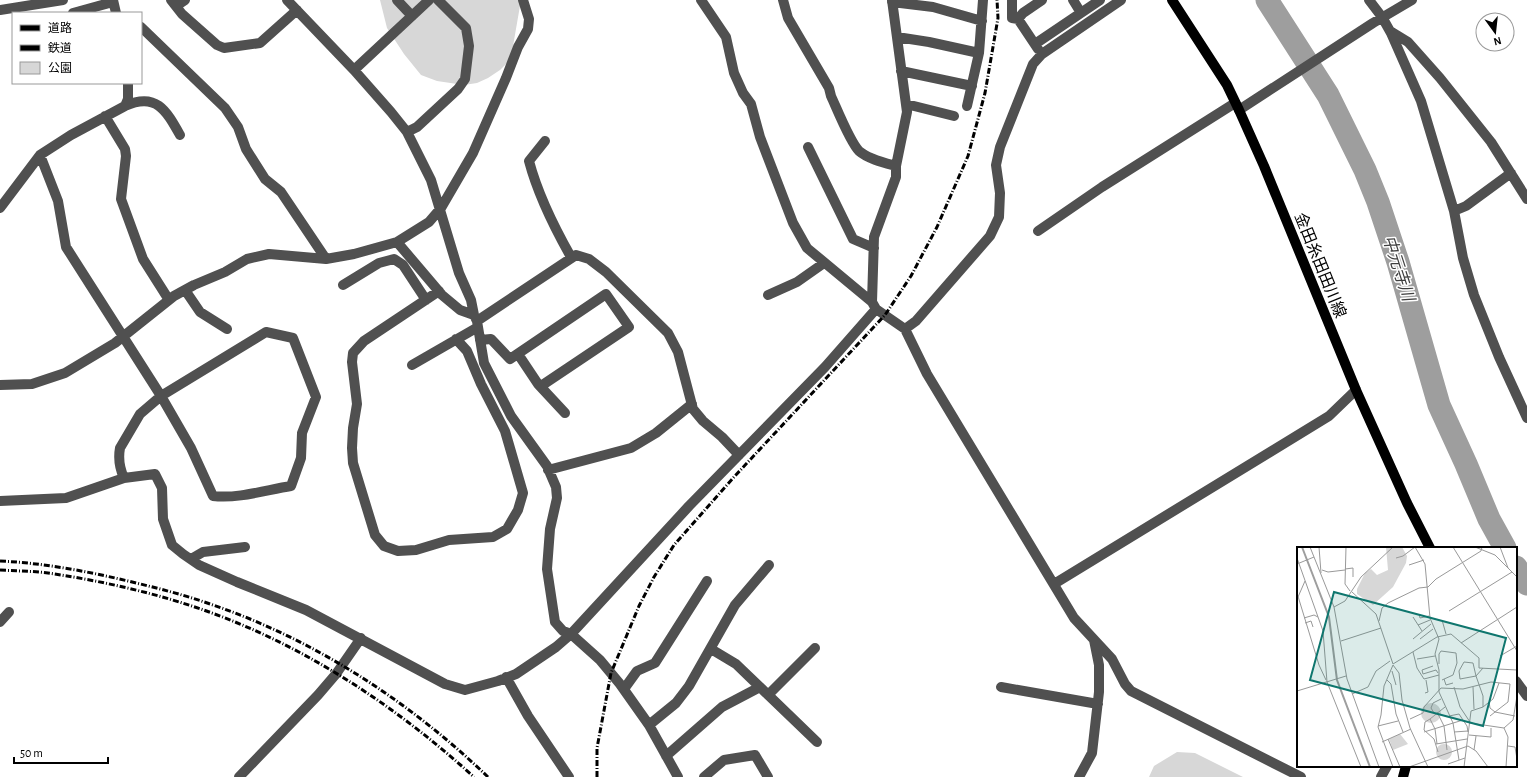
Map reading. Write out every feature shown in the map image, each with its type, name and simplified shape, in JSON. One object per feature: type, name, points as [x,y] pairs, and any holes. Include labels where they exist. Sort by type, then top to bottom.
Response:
[{"type":"main road","name":"金田糸田田川線","points":[[1172,0],[1240,106],[1356,390],[1407,503],[1429,547]]},
{"type":"main road","points":[[1403,777],[1406,767]]},
{"type":"street","points":[[0,10],[63,0]]},
{"type":"street","points":[[185,0],[173,3],[182,14],[217,46],[224,48],[260,43],[297,10]]},
{"type":"street","points":[[287,0],[354,70],[407,132],[431,180],[441,208],[459,272],[471,300],[484,363],[511,416],[548,470],[556,487],[557,498],[550,529],[547,569],[555,622],[563,631],[571,634],[600,660],[624,689],[649,726],[678,777]]},
{"type":"street","points":[[397,0],[412,16]]},
{"type":"street","points":[[354,70],[428,0]]},
{"type":"street","points":[[407,132],[417,127],[458,89],[465,79],[469,46],[466,28],[438,0]]},
{"type":"street","points":[[0,385],[32,384],[65,373],[115,343],[169,300],[185,290],[225,272],[247,259],[269,254],[326,259],[354,254],[397,242],[429,222],[441,208],[473,153],[518,47],[528,29],[529,19],[524,0]]},
{"type":"street","points":[[782,0],[788,18],[829,88],[831,96],[854,144],[859,151],[866,155],[884,163],[896,166]]},
{"type":"street","points":[[968,106],[979,52],[983,0]]},
{"type":"street","points":[[1012,0],[1012,18],[1018,19],[1042,54]]},
{"type":"street","points":[[1018,19],[1023,13],[1042,0]]},
{"type":"street","points":[[1072,0],[1081,13]]},
{"type":"street","points":[[1035,44],[1100,0]]},
{"type":"street","points":[[905,329],[916,321],[990,236],[999,217],[1000,193],[996,165],[1000,147],[1033,64],[1042,54],[1121,0]]},
{"type":"street","points":[[1369,0],[1382,17],[1390,31],[1420,101],[1454,212],[1463,258],[1474,295],[1499,357],[1527,418]]},
{"type":"street","points":[[1038,231],[1102,187],[1240,106],[1382,17],[1412,0]]},
{"type":"street","points":[[0,501],[66,498],[124,478],[155,474],[162,488],[164,519],[172,545],[191,560],[237,582],[306,610],[445,684],[465,690],[516,674],[556,647],[571,634],[688,506],[825,367],[874,306],[874,237],[896,177],[896,166],[907,112],[892,1],[933,7],[982,21]]},
{"type":"street","points":[[706,2],[726,37],[734,73],[743,93],[751,104],[760,137],[793,223],[807,248],[874,306],[905,329],[927,374],[1074,618],[1112,659],[1125,684],[1131,691],[1301,777]]},
{"type":"street","points":[[78,12],[114,5],[124,12]]},
{"type":"street","points":[[142,28],[225,108],[238,127],[246,149],[265,179],[281,192],[326,259]]},
{"type":"street","points":[[1390,31],[1408,42],[1440,78],[1491,142],[1527,198]]},
{"type":"street","points":[[897,37],[979,52]]},
{"type":"street","points":[[901,71],[972,86]]},
{"type":"street","points":[[125,106],[128,99],[128,84]]},
{"type":"street","points":[[0,208],[40,155],[71,135],[133,102],[152,101],[165,110],[180,135]]},
{"type":"street","points":[[906,104],[954,116]]},
{"type":"street","points":[[105,116],[124,149],[126,156],[121,199],[143,259],[169,300]]},
{"type":"street","points":[[546,141],[529,161],[538,189],[560,239],[572,257]]},
{"type":"street","points":[[808,147],[853,239],[874,248]]},
{"type":"street","points":[[40,155],[58,201],[66,247],[73,261],[161,396],[191,448],[213,496],[221,497],[238,495],[291,486],[302,458],[302,433],[316,397],[293,338],[266,332],[161,396],[140,414],[120,448],[120,467],[124,478]]},
{"type":"street","points":[[1454,212],[1466,206],[1511,173]]},
{"type":"street","points":[[397,242],[439,291],[460,310],[476,321]]},
{"type":"street","points":[[412,365],[456,339],[491,310],[576,254],[589,259],[606,272],[668,333],[678,352],[693,409],[703,421],[722,437],[739,455]]},
{"type":"street","points":[[343,284],[379,263],[394,259],[403,265],[426,300]]},
{"type":"street","points":[[768,295],[797,282],[824,263]]},
{"type":"street","points":[[185,290],[200,312],[227,329]]},
{"type":"street","points":[[439,291],[364,341],[353,353],[352,362],[357,404],[353,428],[353,463],[375,535],[384,546],[398,551],[416,550],[448,540],[493,537],[507,529],[518,510],[523,493],[505,431],[481,384],[467,352],[456,339]]},
{"type":"street","points":[[480,340],[491,339],[510,359],[606,294],[629,327],[541,386]]},
{"type":"street","points":[[518,354],[541,386],[565,413]]},
{"type":"street","points":[[1054,584],[1329,416],[1356,390]]},
{"type":"street","points":[[548,470],[631,448],[656,433],[692,404]]},
{"type":"street","points":[[191,560],[203,552],[245,547]]},
{"type":"street","points":[[649,726],[676,703],[689,686],[735,605],[769,564]]},
{"type":"street","points":[[624,689],[637,671],[655,663],[708,581]]},
{"type":"street","points":[[0,622],[9,612]]},
{"type":"street","points":[[239,777],[318,695],[336,674],[361,638]]},
{"type":"street","points":[[1079,777],[1092,753],[1098,704],[1099,665],[1094,640]]},
{"type":"street","points":[[768,695],[815,648]]},
{"type":"street","points":[[711,649],[736,664],[817,742]]},
{"type":"street","points":[[506,677],[528,716],[569,777]]},
{"type":"street","points":[[1517,682],[1527,696]]},
{"type":"street","points":[[666,756],[722,707],[760,687]]},
{"type":"street","points":[[1001,687],[1098,704]]},
{"type":"street","points":[[704,777],[724,760],[755,755],[768,777]]},
{"type":"street","points":[[1381,777],[1386,767]]},
{"type":"green space","points":[[380,0],[521,0],[512,52],[507,63],[500,70],[477,83],[464,85],[437,81],[421,75],[404,54],[387,28]]},
{"type":"green space","points":[[1177,752],[1195,753],[1243,777],[1149,777],[1154,766]]},
{"type":"waterway","name":"中元寺川","points":[[1267,0],[1328,95],[1365,170],[1378,202],[1398,262],[1439,405],[1489,519],[1504,547]]},
{"type":"waterway","name":"中元寺川","points":[[1517,569],[1527,584]]},
{"type":"railway","points":[[597,777],[597,748],[611,673],[639,606],[654,577],[674,545],[734,477],[885,315],[911,276],[937,227],[968,156],[985,93],[998,18],[997,0]]},
{"type":"railway","points":[[0,561],[64,568],[128,581],[192,598],[251,619],[288,636],[360,676],[426,723],[488,777]]},
{"type":"railway","points":[[0,570],[48,573],[131,589],[192,606],[248,628],[284,644],[318,663],[384,704],[415,727],[474,777]]}]
